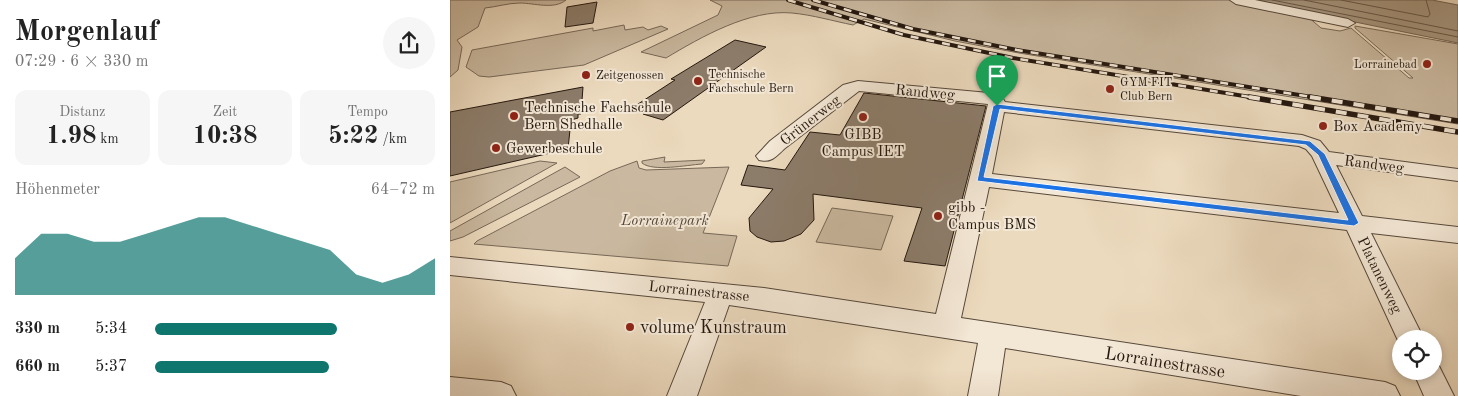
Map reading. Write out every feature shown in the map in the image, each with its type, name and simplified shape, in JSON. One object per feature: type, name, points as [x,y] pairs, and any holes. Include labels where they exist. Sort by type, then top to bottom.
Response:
[{"type":"street","points":[[1236,0],[1348,23]]},
{"type":"street","name":"Randweg","points":[[855,86],[989,98],[996,101],[997,106],[1302,141],[1312,145],[1322,157],[1458,175]]},
{"type":"street","name":"Grünerweg","points":[[766,156],[784,139],[855,86]]},
{"type":"street","points":[[946,328],[997,106]]},
{"type":"street","name":"Platanenweg","points":[[1322,157],[1407,330]]},
{"type":"street","points":[[980,179],[1458,235]]},
{"type":"street","name":"Lorrainestrasse","points":[[450,266],[721,293],[993,336],[1262,386],[1385,396]]},
{"type":"street","points":[[682,396],[721,293]]},
{"type":"street","points":[[983,396],[993,336]]},
{"type":"street","points":[[1431,380],[1439,396]]},
{"type":"street","points":[[450,390],[501,396]]},
{"type":"green space","points":[[450,0],[566,0],[556,5],[516,3],[485,8],[478,27],[457,40],[462,47],[458,70],[450,77]]},
{"type":"green space","points":[[710,0],[1232,0],[1307,16],[1321,28],[1340,31],[1351,28],[1409,78],[1413,78],[1355,26],[1458,44],[1458,124],[1019,53],[955,41],[864,19],[853,25],[792,13],[760,15],[710,33],[666,58],[641,52],[718,15],[722,6]]},
{"type":"green space","points":[[624,25],[625,30],[643,27],[648,30],[661,26],[668,29],[584,65],[489,77],[479,76],[466,67],[472,50],[593,28],[593,31]]},
{"type":"green space","points":[[665,157],[664,162],[705,160],[702,164],[670,167],[647,166],[642,163],[642,161]]},
{"type":"green space","points":[[540,161],[557,163],[450,223],[450,182]]},
{"type":"green space","name":"Lorrainepark","points":[[637,161],[639,168],[646,170],[729,167],[703,233],[737,236],[728,266],[474,244],[610,171]]},
{"type":"green space","points":[[565,167],[580,177],[463,237],[450,241],[450,231]]},
{"type":"green space","points":[[832,208],[893,216],[881,250],[816,242]]},
{"type":"water","points":[[1247,0],[1432,0],[1458,5],[1458,43]]},
{"type":"building","points":[[597,2],[593,23],[565,27],[567,7]]},
{"type":"building","name":"Technische Fachschule Bern","points":[[735,40],[766,47],[663,120],[643,114],[649,110],[635,106],[675,80],[671,79]]},
{"type":"building","points":[[583,87],[581,114],[578,114],[578,118],[571,120],[568,149],[450,176],[450,112]]},
{"type":"building","points":[[864,93],[986,106],[945,266],[904,261],[922,208],[813,194],[814,220],[801,234],[784,241],[771,242],[757,237],[750,231],[749,218],[773,189],[741,185],[748,165],[785,170],[810,132],[840,135]]},
{"type":"railway","points":[[788,0],[904,35],[1013,58],[1256,98]]},
{"type":"railway","points":[[813,0],[913,29],[1017,50],[1318,98]]},
{"type":"railway","points":[[1249,97],[1458,132]]},
{"type":"railway","points":[[1310,97],[1458,121]]},
{"type":"place","name":"Lorrainebad","points":[[1427,64]]},
{"type":"place","name":"Zeitgenossen","points":[[586,75]]},
{"type":"place","name":"Technische Fachschule Bern","points":[[698,81]]},
{"type":"place","name":"GYM FIT Club Bern","points":[[1110,89]]},
{"type":"place","name":"Technische Fachschule Bern Shedhalle","points":[[514,116]]},
{"type":"place","name":"GIBB Campus IET","points":[[863,117]]},
{"type":"place","name":"Box Academy","points":[[1323,126]]},
{"type":"place","name":"Gewerbeschule","points":[[496,148]]},
{"type":"place","name":"gibb - Campus BMS","points":[[938,216]]},
{"type":"place","name":"volume Kunstraum","points":[[630,327]]},
{"type":"route","points":[[997,106],[1302,141],[1312,145],[1321,154],[1354,223],[980,179],[997,106]]}]
